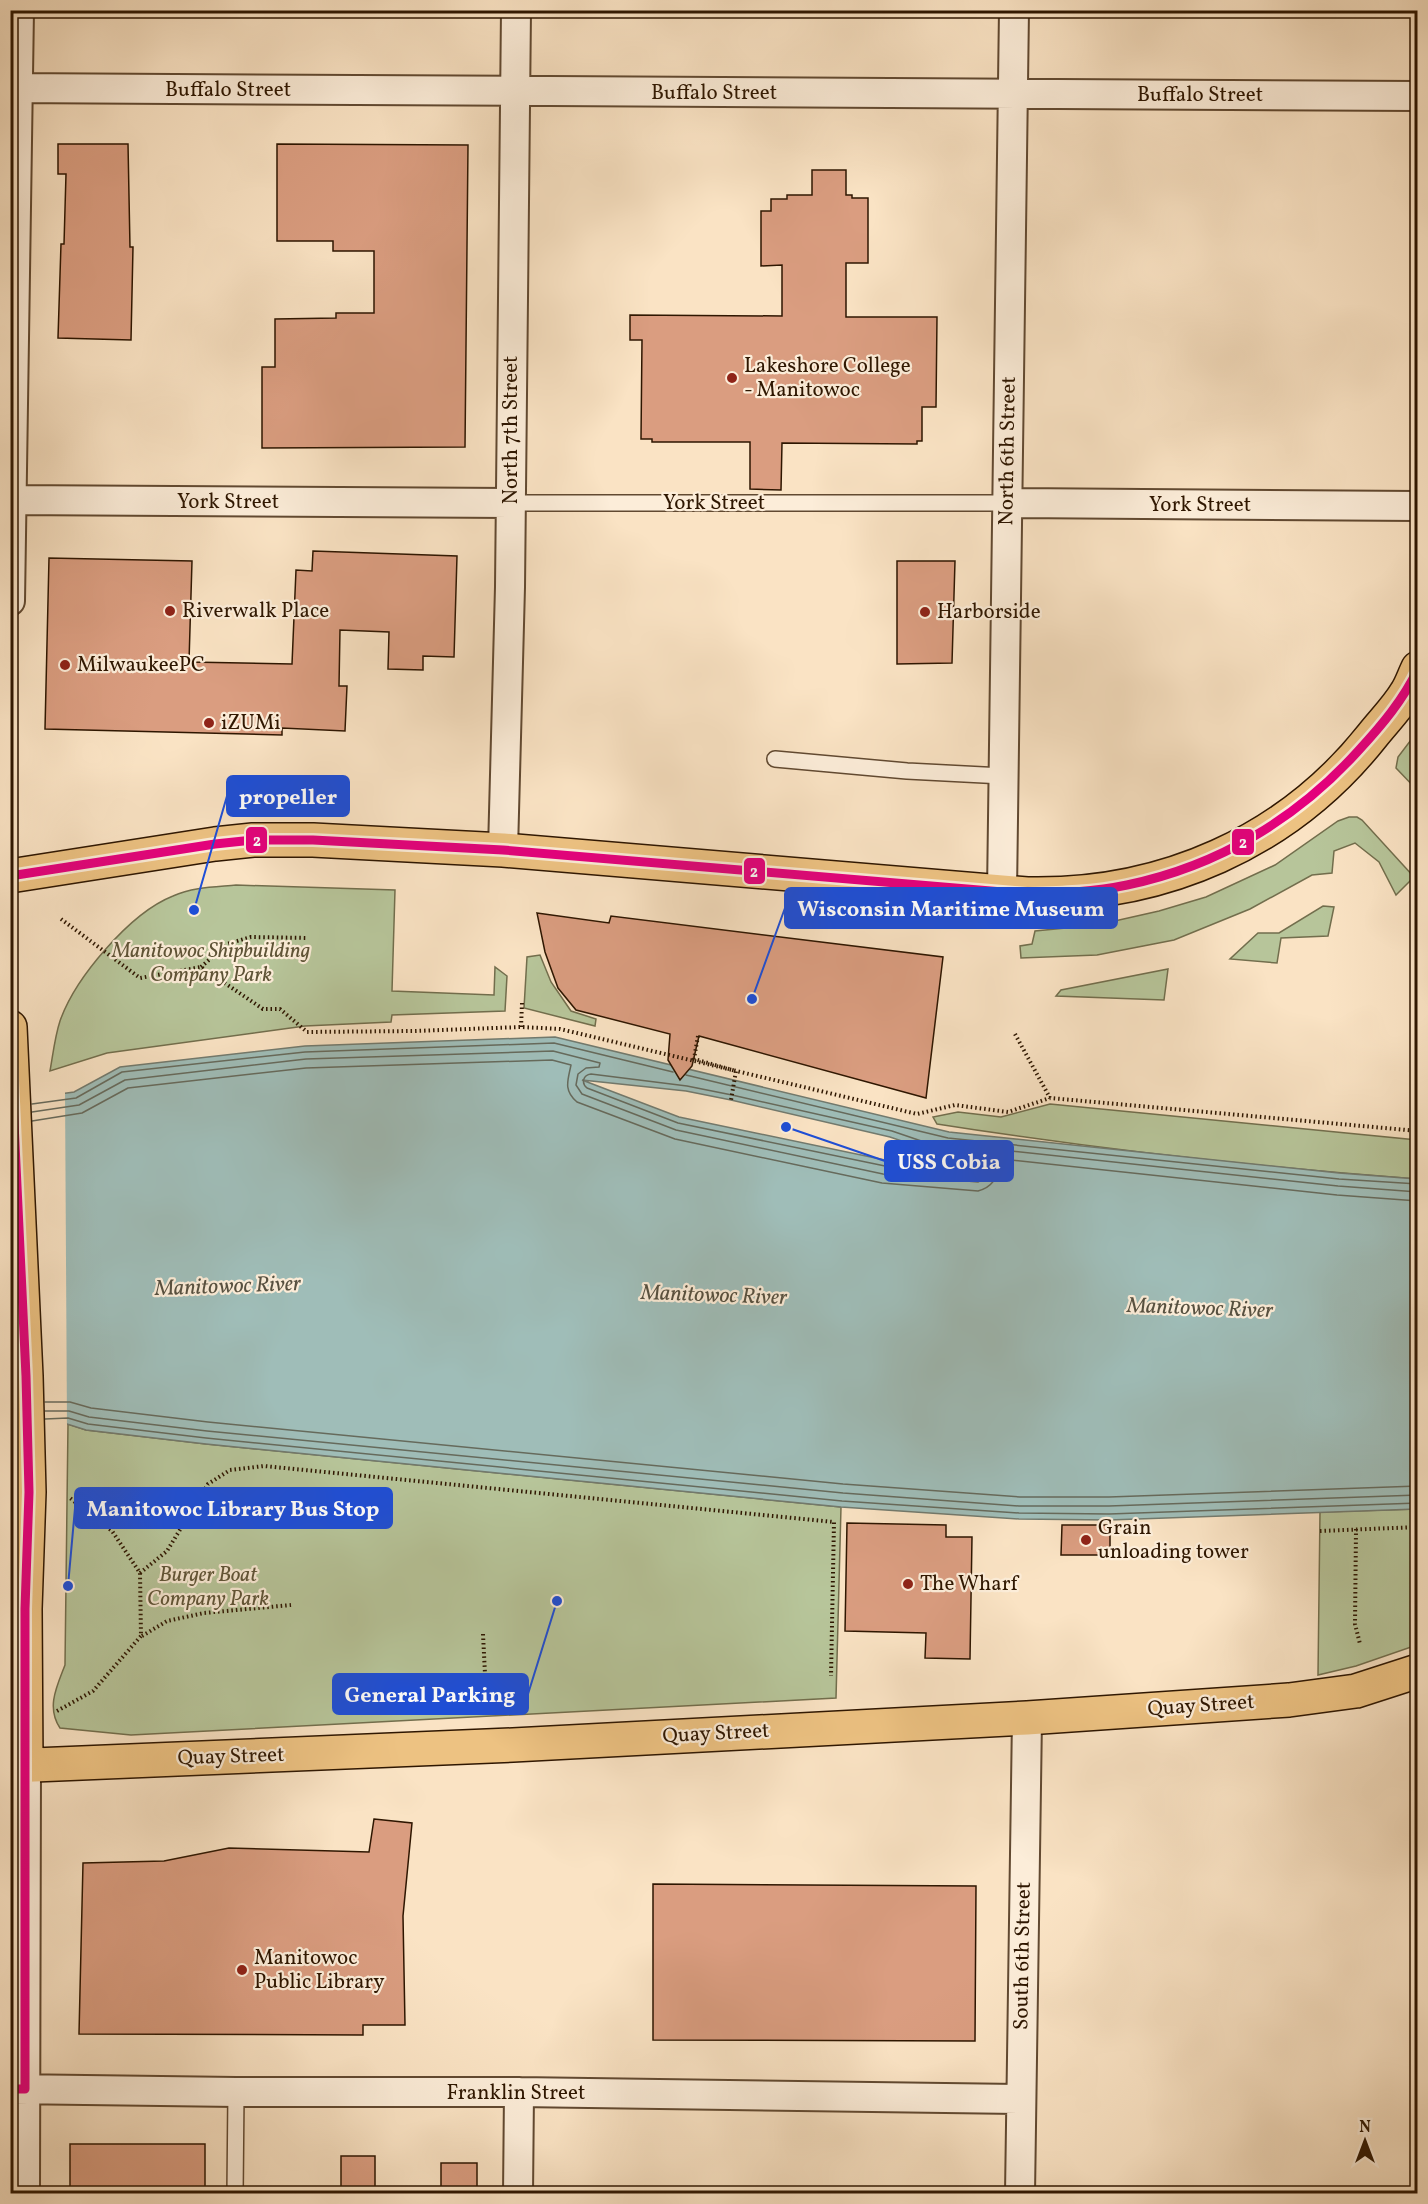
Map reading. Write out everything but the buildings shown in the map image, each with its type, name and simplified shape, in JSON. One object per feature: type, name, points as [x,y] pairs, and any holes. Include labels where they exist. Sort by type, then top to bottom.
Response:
[{"type":"main road","points":[[10,876],[189,847],[253,840],[372,842],[503,850],[1002,892],[1068,894],[1127,886],[1180,872],[1235,849],[1298,810],[1344,769],[1406,693],[1418,668]]},
{"type":"main road","points":[[10,1027],[26,1376],[28,1492],[18,1765]]},
{"type":"main road","name":"Quay Street","points":[[18,1765],[513,1745],[1027,1718],[1289,1700],[1356,1691],[1418,1671]]},
{"type":"street","points":[[10,601],[14,88],[19,10]]},
{"type":"street","name":"North 7th Street","points":[[503,850],[511,503],[516,10]]},
{"type":"street","name":"North 6th Street","points":[[1002,892],[1014,10]]},
{"type":"street","name":"Buffalo Street","points":[[14,88],[1418,96]]},
{"type":"street","name":"York Street","points":[[12,500],[511,503]]},
{"type":"street","name":"York Street","points":[[1007,503],[1418,506]]},
{"type":"street","name":"South 6th Street","points":[[1020,2193],[1027,1718]]},
{"type":"street","points":[[18,1765],[18,2089],[25,2193]]},
{"type":"street","name":"Franklin Street","points":[[18,2089],[519,2092],[1021,2099]]},
{"type":"street","points":[[518,2193],[519,2092]]},
{"type":"lane","name":"York Street","points":[[511,503],[1007,503]]},
{"type":"lane","points":[[775,759],[907,771],[1003,776]]},
{"type":"lane","points":[[235,2193],[236,2092]]},
{"type":"path","points":[[61,919],[140,978],[201,967],[227,944],[251,937],[308,938]]},
{"type":"path","points":[[201,967],[263,1009],[280,1009],[307,1032],[521,1027],[560,1029],[917,1114],[954,1105],[1008,1112],[1050,1098],[1418,1131]]},
{"type":"path","points":[[521,1027],[522,1003]]},
{"type":"path","points":[[1015,1034],[1050,1098]]},
{"type":"path","points":[[698,1036],[694,1059],[736,1071],[731,1100]]},
{"type":"path","points":[[140,1573],[167,1551],[208,1485],[230,1470],[264,1466],[834,1522],[831,1676]]},
{"type":"path","points":[[70,1498],[112,1531],[140,1573],[141,1636]]},
{"type":"path","points":[[1320,1531],[1418,1527]]},
{"type":"path","points":[[1356,1529],[1355,1624],[1360,1644]]},
{"type":"path","points":[[52,1713],[93,1691],[141,1636],[167,1621],[204,1613],[291,1605]]},
{"type":"path","points":[[483,1634],[486,1694]]},
{"type":"green space","points":[[1417,732],[1417,790],[1396,768],[1398,757]]},
{"type":"green space","points":[[1349,817],[1362,820],[1414,877],[1396,895],[1379,862],[1355,843],[1334,851],[1332,873],[1312,875],[1250,909],[1174,940],[1097,955],[1021,958],[1020,946],[1032,944],[1035,931],[1097,925],[1159,911],[1206,897],[1275,865],[1338,821]]},
{"type":"green space","name":"Manitowoc Shipbuilding Company Park","points":[[236,885],[395,890],[392,991],[494,995],[495,967],[507,976],[505,1011],[392,1015],[391,1022],[305,1026],[107,1053],[50,1071],[58,1027],[67,1004],[91,967],[122,932],[156,904],[173,896],[196,889]]},
{"type":"green space","points":[[1323,906],[1334,907],[1328,936],[1281,938],[1277,963],[1230,959],[1258,933],[1279,933]]},
{"type":"green space","points":[[540,955],[551,982],[571,1011],[596,1019],[595,1026],[524,1008],[527,957]]},
{"type":"green space","points":[[1168,969],[1164,1000],[1056,996],[1061,990]]},
{"type":"green space","points":[[1050,1104],[1417,1140],[1417,1179],[1237,1163],[1117,1149],[937,1124],[933,1117],[958,1112],[1001,1117]]},
{"type":"green space","name":"Burger Boat Company Park","points":[[68,1424],[86,1430],[206,1444],[841,1507],[836,1698],[131,1735],[60,1728],[53,1704],[65,1665]]},
{"type":"green space","points":[[1417,1509],[1417,1645],[1356,1666],[1318,1675],[1320,1512]]},
{"type":"water","name":"Manitowoc River","points":[[555,1037],[949,1132],[1339,1173],[1417,1179],[1417,1509],[1109,1520],[1019,1519],[841,1507],[206,1444],[86,1430],[67,1424],[11,1426],[10,1101],[74,1092],[120,1067],[305,1046]],"holes":[[[582,1080],[686,1091],[890,1137],[984,1169],[885,1160],[679,1117]]]},
{"type":"pier","points":[[65,1091],[67,1428],[10,1429],[10,1098]]},
{"type":"transit line","name":"2","points":[[10,876],[215,844],[253,840],[313,840],[503,850],[1027,894],[1102,889],[1161,877],[1193,866],[1254,836],[1282,818],[1309,798],[1359,750],[1392,712],[1418,669]]},
{"type":"transit line","name":"2","points":[[10,1038],[26,1376],[29,1492],[25,1609],[25,2089],[10,2089]]},
{"type":"place","name":"Lakeshore College - Manitowoc","points":[[732,378]]},
{"type":"place","name":"Riverwalk Place","points":[[170,611]]},
{"type":"place","name":"Harborside","points":[[925,612]]},
{"type":"place","name":"MilwaukeePC","points":[[65,665]]},
{"type":"place","name":"iZUMi","points":[[209,723]]},
{"type":"place","name":"propeller","points":[[194,910]]},
{"type":"place","name":"Wisconsin Maritime Museum","points":[[752,999]]},
{"type":"place","name":"USS Cobia","points":[[786,1127]]},
{"type":"place","name":"Grain unloading tower","points":[[1086,1540]]},
{"type":"place","name":"The Wharf","points":[[908,1584]]},
{"type":"place","name":"Manitowoc Library Bus Stop","points":[[68,1586]]},
{"type":"place","name":"General Parking","points":[[557,1601]]},
{"type":"place","name":"Manitowoc Public Library","points":[[242,1970]]}]
